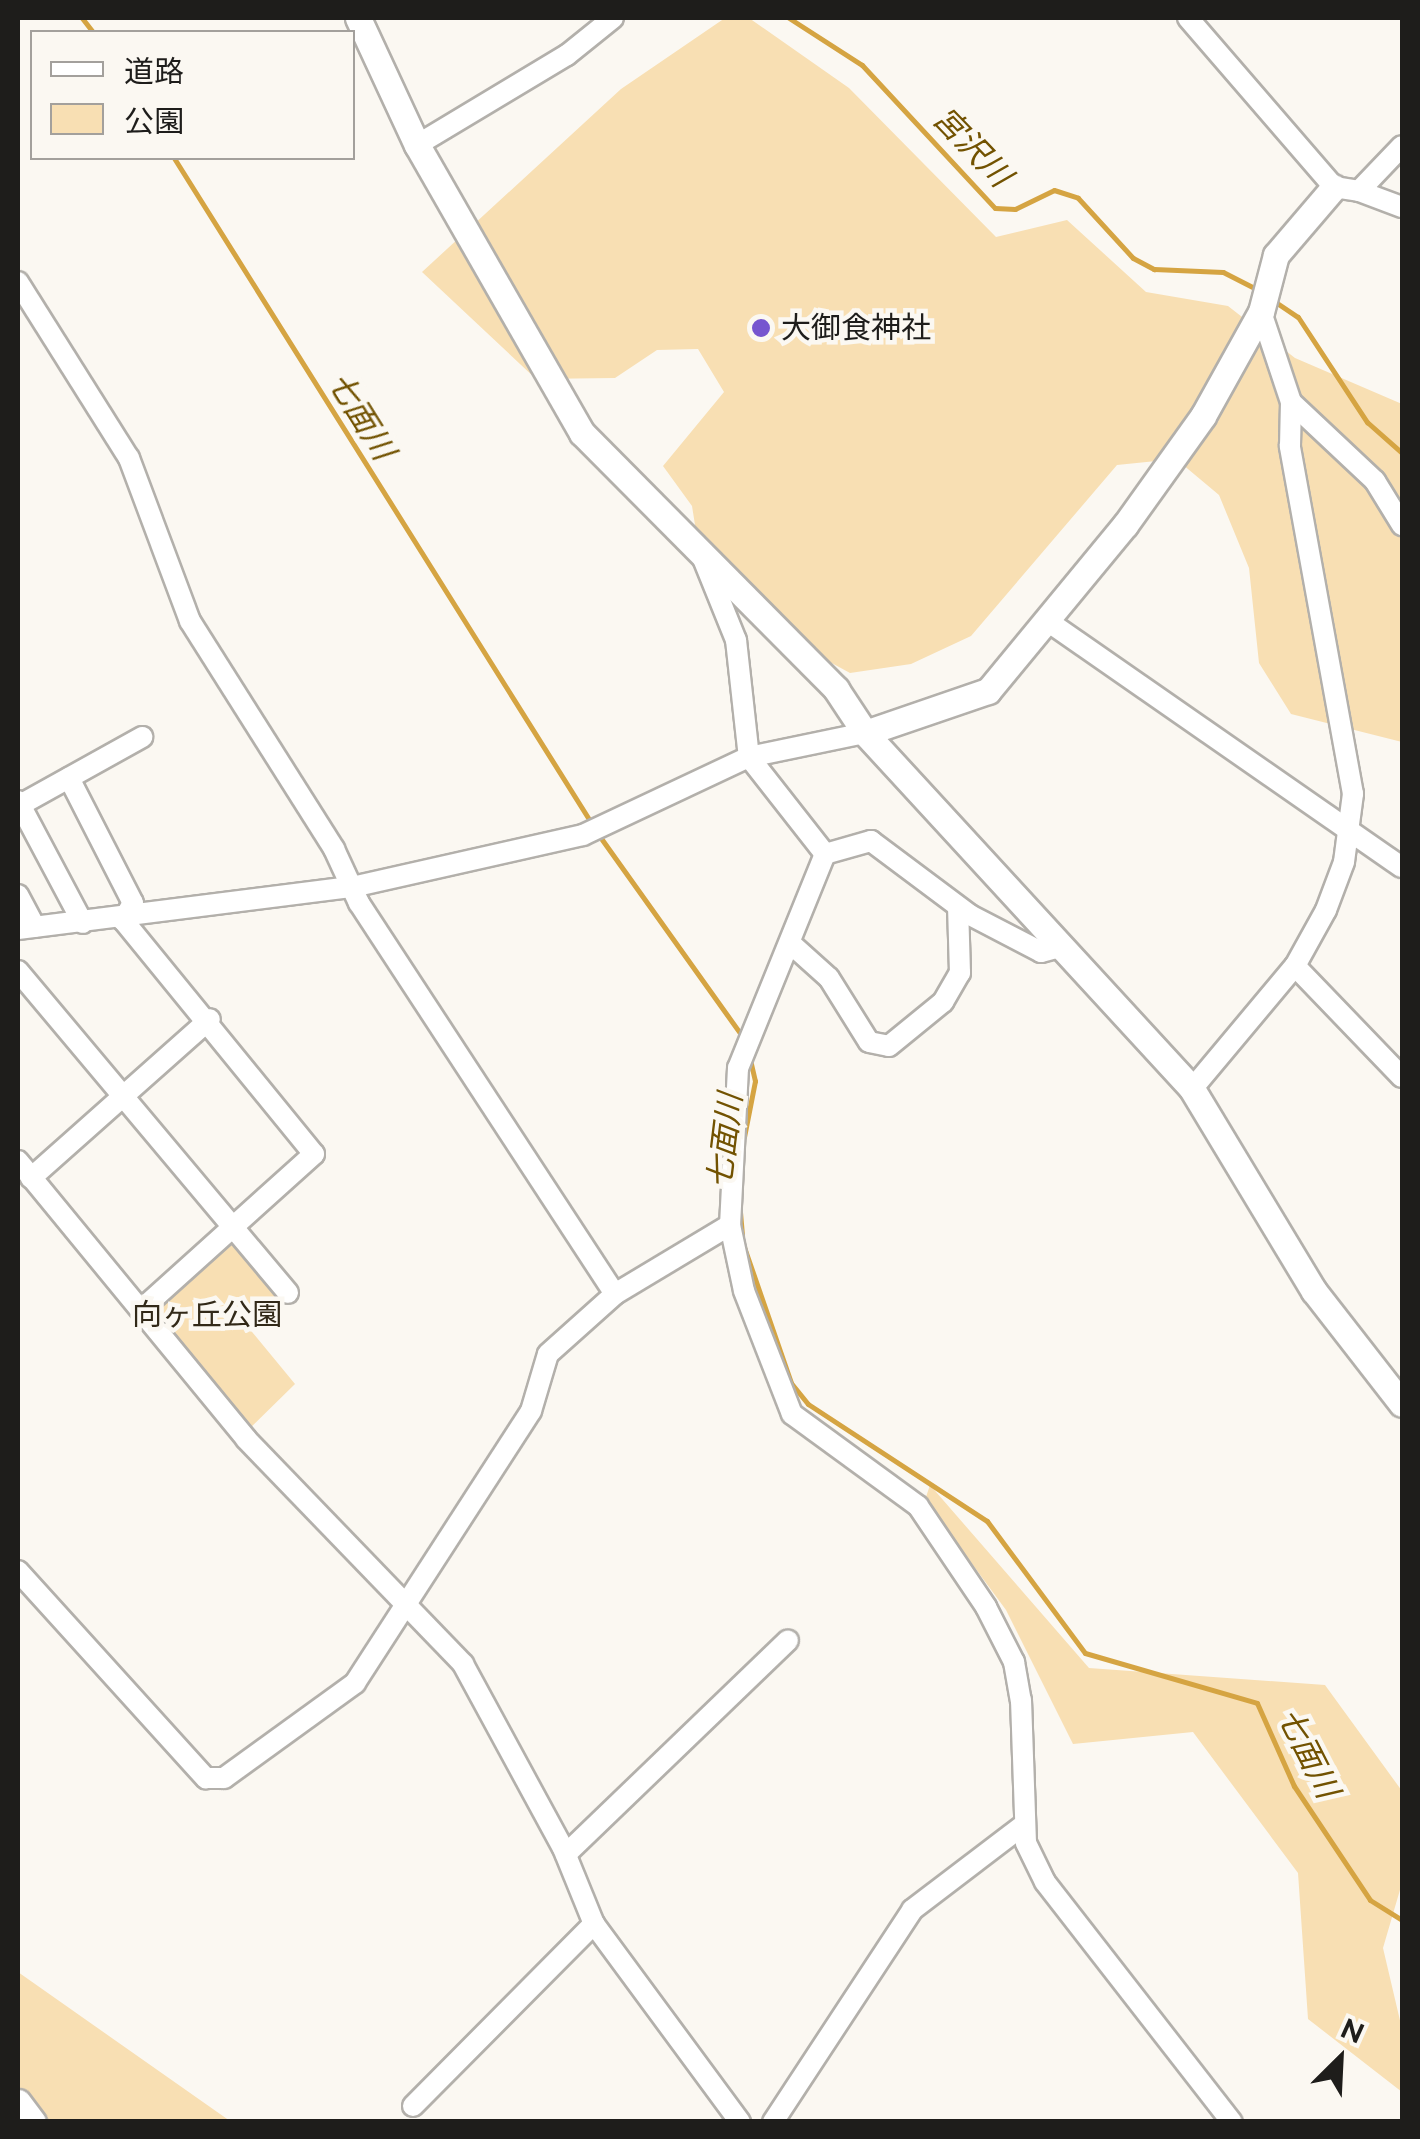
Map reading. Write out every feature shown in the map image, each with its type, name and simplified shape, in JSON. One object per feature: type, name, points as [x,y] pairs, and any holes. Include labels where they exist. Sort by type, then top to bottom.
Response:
[{"type":"street","points":[[358,18],[417,145],[582,433],[836,688],[865,733],[1192,1089],[1314,1291],[1402,1404]]},
{"type":"street","points":[[417,145],[567,54],[612,18]]},
{"type":"street","points":[[1188,18],[1346,189],[1402,208]]},
{"type":"street","points":[[18,894],[26,928],[124,920],[352,887],[583,835],[750,757],[865,733],[988,691],[1203,416],[1261,312],[1276,255],[1346,189],[1402,146]]},
{"type":"street","points":[[18,282],[129,458],[190,622],[554,1212],[615,1294]]},
{"type":"street","points":[[1192,1089],[1295,966],[1326,910],[1348,831],[1353,794],[1290,446],[1290,402],[1261,312]]},
{"type":"street","points":[[1290,402],[1375,481],[1402,525]]},
{"type":"street","points":[[699,550],[736,640],[750,757],[825,854]]},
{"type":"street","points":[[1046,620],[1402,867]]},
{"type":"street","points":[[83,923],[18,803],[142,737]]},
{"type":"street","points":[[69,778],[132,904],[124,920]]},
{"type":"street","points":[[825,854],[870,841],[958,907],[1042,952],[1060,947]]},
{"type":"street","points":[[825,854],[741,1062],[730,1126],[730,1225],[744,1291],[792,1414],[918,1506],[1014,1662],[1024,1752],[1021,1827],[1046,1882],[1232,2122]]},
{"type":"street","points":[[790,943],[829,978],[869,1042],[889,1046],[943,1002],[960,973],[958,907]]},
{"type":"street","points":[[124,920],[210,1018],[314,1154],[141,1310]]},
{"type":"street","points":[[1295,966],[1402,1076]]},
{"type":"street","points":[[18,971],[120,1099],[288,1293]]},
{"type":"street","points":[[31,1178],[210,1018]]},
{"type":"street","points":[[18,1160],[246,1439],[405,1598],[463,1664],[566,1854],[594,1924],[740,2122]]},
{"type":"street","points":[[18,1570],[206,1778],[224,1778],[286,1739],[355,1683],[405,1598],[530,1411],[548,1354],[615,1294],[730,1225]]},
{"type":"street","points":[[566,1854],[788,1640]]},
{"type":"street","points":[[773,2122],[912,1910],[1021,1827]]},
{"type":"street","points":[[413,2106],[594,1924]]},
{"type":"street","points":[[18,2102],[33,2122]]},
{"type":"green space","points":[[725,18],[749,18],[849,88],[996,237],[1067,220],[1146,292],[1228,306],[1295,358],[1402,404],[1402,742],[1291,714],[1259,663],[1249,568],[1219,495],[1176,459],[1117,465],[971,636],[911,664],[850,673],[773,631],[699,550],[692,506],[663,466],[724,392],[698,349],[657,350],[615,378],[536,379],[422,272],[621,89]]},
{"type":"green space","name":"向ヶ丘公園","points":[[233,1239],[283,1296],[248,1327],[295,1384],[247,1431],[151,1311]]},
{"type":"green space","points":[[930,1485],[1089,1668],[1325,1685],[1402,1791],[1402,1883],[1383,1948],[1402,2029],[1402,2092],[1308,2019],[1298,1873],[1193,1732],[1073,1744],[1006,1610],[925,1500]]},
{"type":"green space","points":[[18,1972],[109,2036],[230,2121],[18,2121]]},
{"type":"waterway","name":"七面川","points":[[82,18],[91,30]]},
{"type":"waterway","name":"宮沢川","points":[[789,18],[862,65],[995,208],[1015,209],[1054,190],[1078,198],[1133,258],[1154,269],[1223,272],[1258,290]]},
{"type":"waterway","name":"七面川","points":[[175,160],[592,824]]},
{"type":"waterway","name":"宮沢川","points":[[1271,299],[1298,317],[1367,422],[1402,453]]},
{"type":"waterway","points":[[598,834],[742,1036]]},
{"type":"waterway","name":"七面川","points":[[744,1137],[755,1081],[749,1055]]},
{"type":"waterway","name":"七面川","points":[[740,1212],[742,1236]]},
{"type":"waterway","name":"七面川","points":[[744,1247],[791,1383],[808,1404],[987,1521],[1085,1653],[1257,1703],[1294,1786],[1370,1900],[1402,1920]]},
{"type":"place","name":"大御食神社","points":[[761,328]]}]
